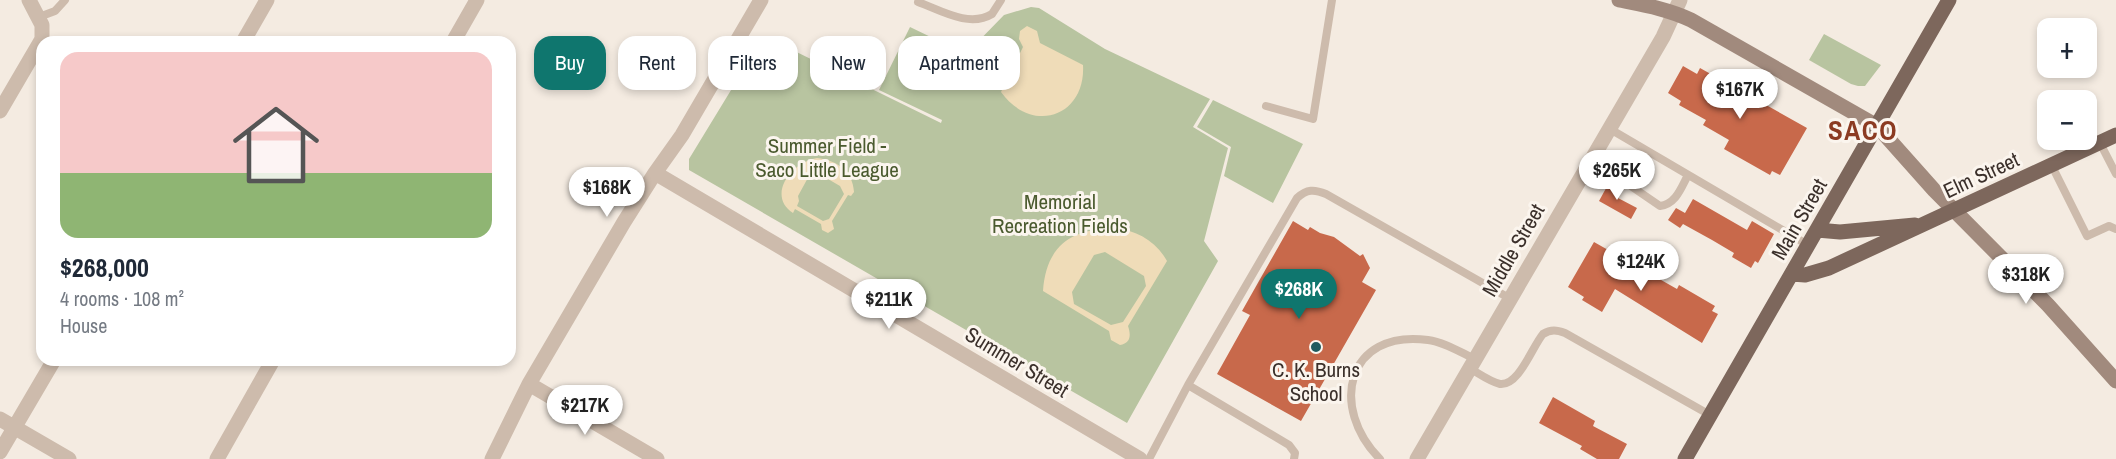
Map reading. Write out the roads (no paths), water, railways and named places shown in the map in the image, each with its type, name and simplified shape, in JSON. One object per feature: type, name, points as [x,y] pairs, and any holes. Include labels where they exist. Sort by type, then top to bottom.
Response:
[{"type":"main road","points":[[1619,0],[1677,6],[1726,38],[1877,126],[1934,190],[2048,305],[2116,381]]},
{"type":"main road","name":"Main Street","points":[[1684,459],[1949,0]]},
{"type":"main road","name":"Elm Street","points":[[1792,274],[1818,273],[2116,135]]},
{"type":"main road","name":"Elm Street","points":[[1817,230],[1840,232],[1930,223]]},
{"type":"street","points":[[29,0],[39,17],[42,36]]},
{"type":"street","points":[[246,36],[267,0]]},
{"type":"street","points":[[456,36],[477,0]]},
{"type":"street","points":[[492,459],[529,384],[624,222],[682,135],[762,0]]},
{"type":"street","name":"Middle Street","points":[[1417,459],[1663,37],[1677,6]]},
{"type":"street","points":[[0,111],[36,49]]},
{"type":"street","name":"Summer Street","points":[[655,173],[1140,459]]},
{"type":"street","points":[[0,452],[50,366]]},
{"type":"street","points":[[217,459],[270,366]]},
{"type":"street","points":[[529,384],[657,459]]},
{"type":"street","points":[[0,419],[69,459]]},
{"type":"lane","points":[[39,17],[55,11],[65,0]]},
{"type":"lane","points":[[918,2],[961,18],[974,20],[992,14],[1001,0]]},
{"type":"lane","points":[[1266,106],[1313,119],[1332,0]]},
{"type":"lane","points":[[1610,129],[1808,245]]},
{"type":"lane","points":[[2100,143],[2116,174]]},
{"type":"lane","points":[[1590,162],[1660,206],[1664,206],[1675,198],[1688,175]]},
{"type":"lane","points":[[2052,165],[2087,236],[2109,226],[2116,229]]},
{"type":"lane","points":[[1149,459],[1188,385],[1302,193],[1317,190],[1326,194],[1509,298]]},
{"type":"lane","points":[[1380,459],[1361,436],[1350,399],[1353,376],[1366,357],[1386,343],[1416,339],[1442,343],[1501,384],[1510,382],[1518,375],[1543,334],[1548,331],[1558,331],[1710,415]]},
{"type":"lane","points":[[1188,385],[1289,445],[1295,453],[1294,459]]},
{"type":"place","name":"C. K. Burns School","points":[[1316,347]]},
{"type":"district","name":"SACO","points":[[1863,130]]},
{"type":"park label","name":"Summer Field - Saco Little League","points":[[827,157]]},
{"type":"park label","name":"Memorial Recreation Fields","points":[[1060,213]]}]
